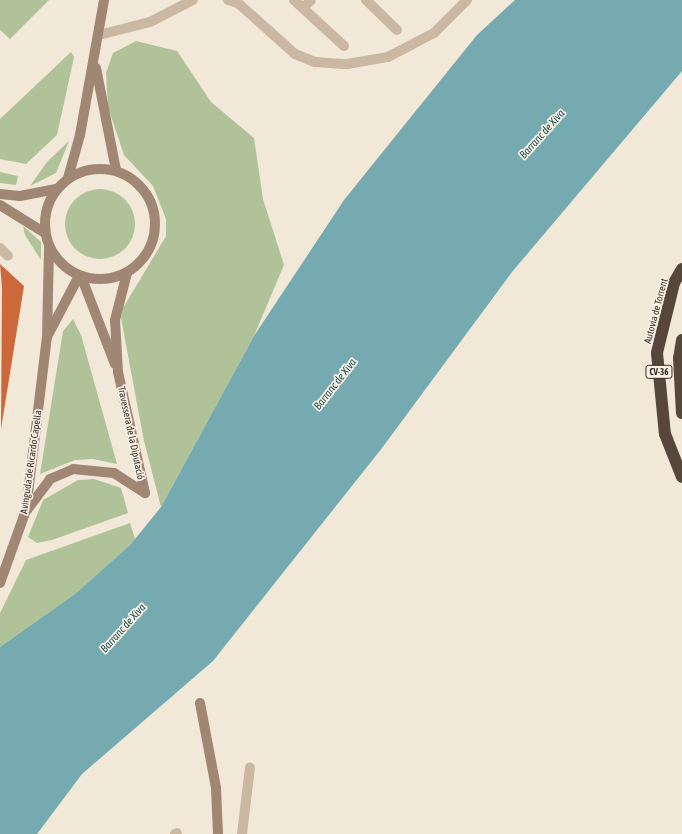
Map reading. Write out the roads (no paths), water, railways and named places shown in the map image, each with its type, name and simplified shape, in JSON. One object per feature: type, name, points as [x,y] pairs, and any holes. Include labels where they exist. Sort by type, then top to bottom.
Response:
[{"type":"highway","name":"Autovia de Torrent","points":[[682,269],[674,283],[658,353],[665,434],[682,477]]},
{"type":"highway","points":[[682,340],[679,358],[682,413]]},
{"type":"street","points":[[68,178],[75,160],[94,62],[104,0]]},
{"type":"street","points":[[99,34],[150,22],[193,0]]},
{"type":"street","points":[[228,0],[238,3],[295,54],[315,62],[347,64],[388,58],[434,33],[467,0]]},
{"type":"street","points":[[294,0],[344,46]]},
{"type":"street","points":[[303,8],[311,0]]},
{"type":"street","points":[[366,0],[397,30]]},
{"type":"street","points":[[94,62],[116,170]]},
{"type":"street","points":[[83,170],[116,170],[133,178],[146,192],[154,209],[155,228],[150,247],[127,273],[110,278],[80,276],[67,269],[49,246],[45,233],[48,202],[57,189],[68,178],[83,170]]},
{"type":"street","points":[[0,194],[20,196],[57,189]]},
{"type":"street","points":[[0,205],[45,233]]},
{"type":"street","name":"Avinguda de Ricardo Capella","points":[[0,583],[26,510],[47,337],[49,246]]},
{"type":"street","points":[[0,248],[8,256]]},
{"type":"street","name":"Travessera de la Diputació","points":[[118,372],[115,320],[127,273]]},
{"type":"street","points":[[47,337],[80,276]]},
{"type":"street","name":"Travessera de la Diputació","points":[[26,510],[50,479],[73,469],[109,471],[145,493],[118,372],[80,276]]},
{"type":"street","points":[[200,703],[216,788],[218,834]]},
{"type":"street","points":[[242,834],[250,767]]},
{"type":"water","name":"Barranc de Xiva","points":[[515,0],[682,0],[682,71],[512,272],[382,448],[213,661],[82,774],[37,834],[0,834],[0,647],[75,594],[131,544],[161,507],[254,336],[344,200],[477,35]]}]
